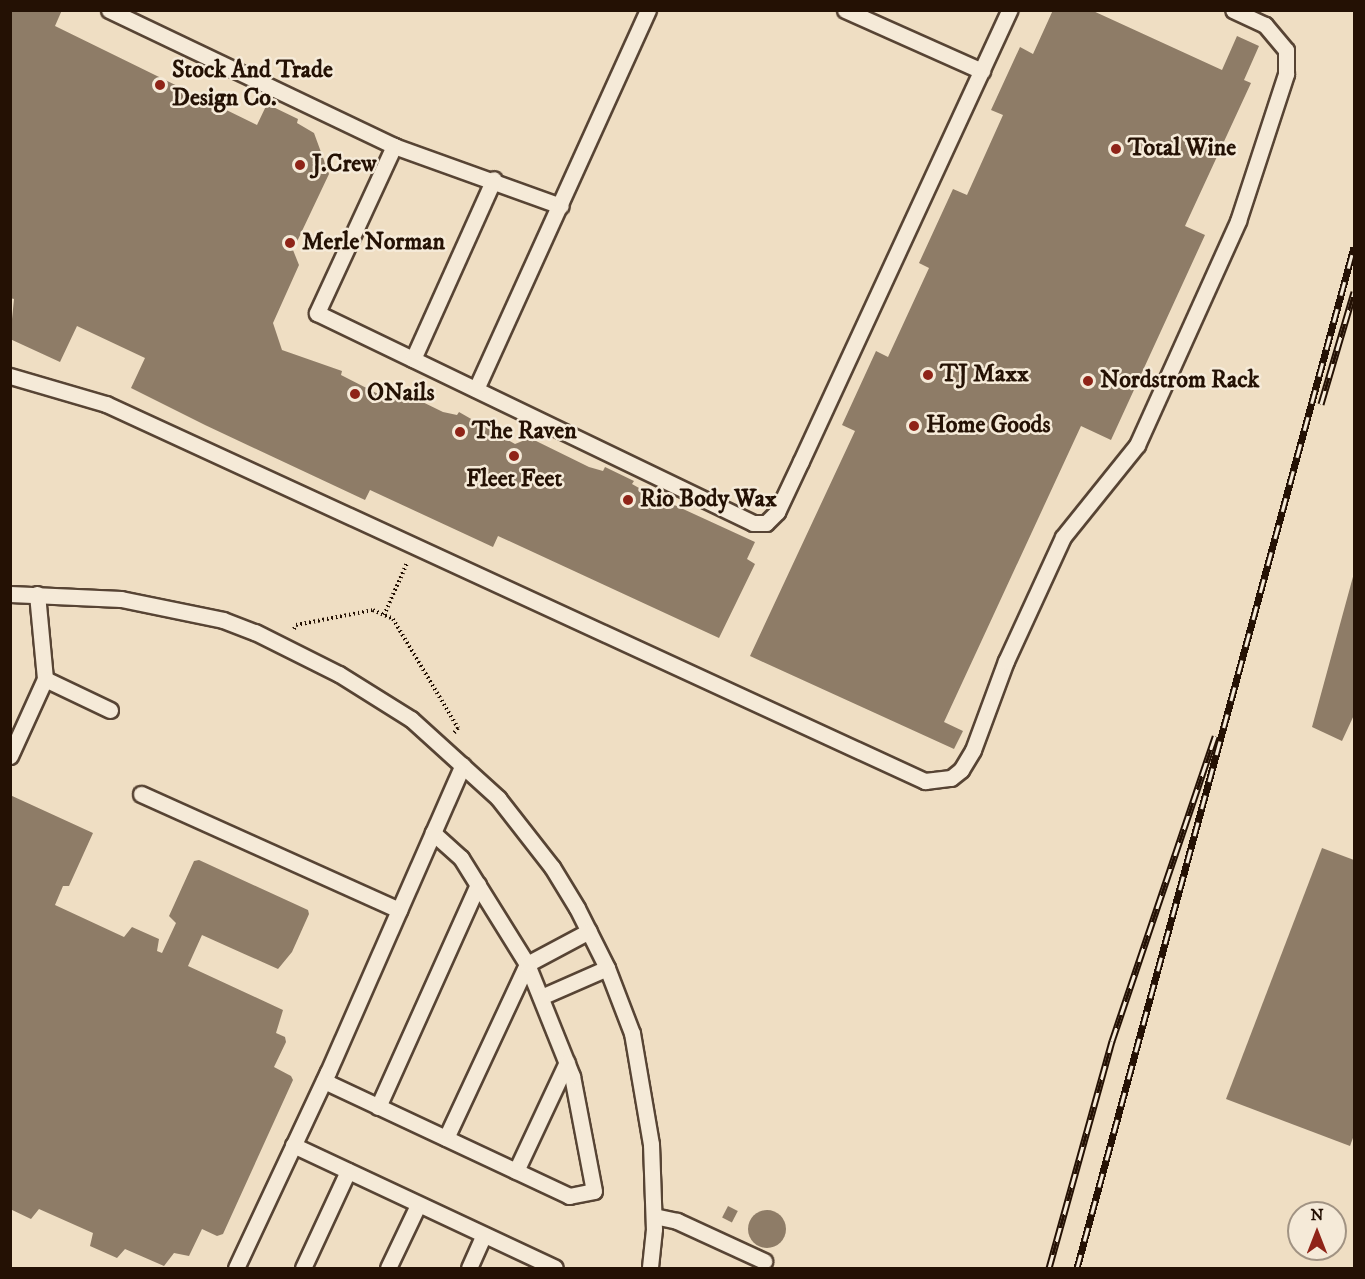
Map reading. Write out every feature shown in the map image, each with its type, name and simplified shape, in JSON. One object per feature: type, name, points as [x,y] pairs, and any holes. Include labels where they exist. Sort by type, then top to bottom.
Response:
[{"type":"lane","points":[[109,10],[394,146],[494,179],[561,206]]},
{"type":"lane","points":[[476,389],[648,10]]},
{"type":"lane","points":[[845,10],[982,71]]},
{"type":"lane","points":[[394,146],[317,313],[753,523],[766,523],[777,512],[1009,10]]},
{"type":"lane","points":[[10,376],[106,404],[925,780],[951,778],[961,770],[973,750],[1006,662],[1063,537],[1137,445],[1238,221],[1286,74],[1286,50],[1265,25],[1233,10]]},
{"type":"lane","points":[[412,359],[494,179]]},
{"type":"lane","points":[[10,594],[121,599],[174,608],[223,620],[286,646],[376,694],[444,746],[498,798],[534,842],[589,931],[607,968],[632,1033],[651,1144],[654,1216],[650,1269]]},
{"type":"lane","points":[[10,756],[45,679],[38,594]]},
{"type":"lane","points":[[45,679],[110,710]]},
{"type":"lane","points":[[236,1269],[324,1081],[463,765]]},
{"type":"lane","points":[[141,794],[399,910]]},
{"type":"lane","points":[[324,1081],[569,1196],[594,1191],[567,1062],[528,963],[461,858],[433,833]]},
{"type":"lane","points":[[378,1107],[478,884]]},
{"type":"lane","points":[[446,1138],[528,963],[589,931]]},
{"type":"lane","points":[[541,997],[607,968]]},
{"type":"lane","points":[[516,1171],[567,1062]]},
{"type":"lane","points":[[293,1145],[555,1269]]},
{"type":"lane","points":[[303,1269],[348,1172]]},
{"type":"lane","points":[[388,1269],[418,1204]]},
{"type":"lane","points":[[654,1216],[677,1221],[764,1261]]},
{"type":"lane","points":[[469,1269],[484,1235]]},
{"type":"path","points":[[384,615],[415,546]]},
{"type":"path","points":[[286,646],[296,625],[373,610],[393,619],[458,728],[444,746]]},
{"type":"building","points":[[62,10],[55,26],[257,125],[267,104],[298,119],[297,123],[314,133],[329,174],[293,250],[299,265],[273,323],[282,350],[342,371],[341,375],[386,398],[402,392],[443,412],[457,415],[459,412],[515,444],[530,438],[589,467],[603,471],[605,467],[634,481],[632,484],[646,492],[755,542],[747,559],[755,564],[719,638],[498,536],[493,547],[370,490],[365,500],[205,425],[131,388],[145,358],[77,326],[60,362],[10,339],[14,299],[10,298],[10,12]]},
{"type":"building","points":[[1053,10],[1091,10],[1222,70],[1237,36],[1259,46],[1244,80],[1251,83],[1185,226],[1205,235],[1111,440],[1081,426],[944,722],[963,731],[954,749],[750,656],[855,431],[842,425],[876,351],[888,357],[929,268],[919,263],[953,189],[967,195],[1003,115],[991,110],[1020,47],[1033,54]]},
{"type":"building","points":[[1354,573],[1354,715],[1342,741],[1312,727]]},
{"type":"building","points":[[10,795],[93,833],[69,886],[63,886],[55,905],[124,937],[132,927],[159,939],[157,951],[162,953],[176,923],[169,916],[194,861],[199,860],[308,910],[309,914],[292,952],[278,969],[202,935],[188,966],[283,1010],[276,1033],[285,1037],[286,1042],[274,1067],[291,1076],[293,1080],[223,1234],[217,1236],[202,1229],[189,1256],[174,1253],[164,1266],[125,1249],[117,1258],[90,1246],[93,1233],[39,1209],[31,1219],[10,1209]]},
{"type":"building","points":[[1322,848],[1354,860],[1354,1135],[1350,1146],[1226,1099]]},
{"type":"building","points":[[728,1206],[738,1211],[732,1223],[722,1218]]},
{"type":"building","points":[[767,1210],[781,1215],[786,1229],[781,1243],[767,1248],[753,1243],[748,1229],[753,1215]]},
{"type":"railway","points":[[1077,1268],[1354,247]]},
{"type":"railway","points":[[1321,404],[1354,292]]},
{"type":"railway","points":[[1049,1268],[1112,1041],[1215,736]]},
{"type":"place","name":"Stock And Trade Design Co.","points":[[160,85]]},
{"type":"place","name":"Total Wine","points":[[1116,149]]},
{"type":"place","name":"J.Crew","points":[[300,165]]},
{"type":"place","name":"Merle Norman","points":[[290,243]]},
{"type":"place","name":"TJ Maxx","points":[[928,375]]},
{"type":"place","name":"Nordstrom Rack","points":[[1088,381]]},
{"type":"place","name":"ONails","points":[[355,394]]},
{"type":"place","name":"Home Goods","points":[[914,426]]},
{"type":"place","name":"The Raven","points":[[460,432]]},
{"type":"place","name":"Fleet Feet","points":[[514,456]]},
{"type":"place","name":"Rio Body Wax","points":[[628,500]]}]
